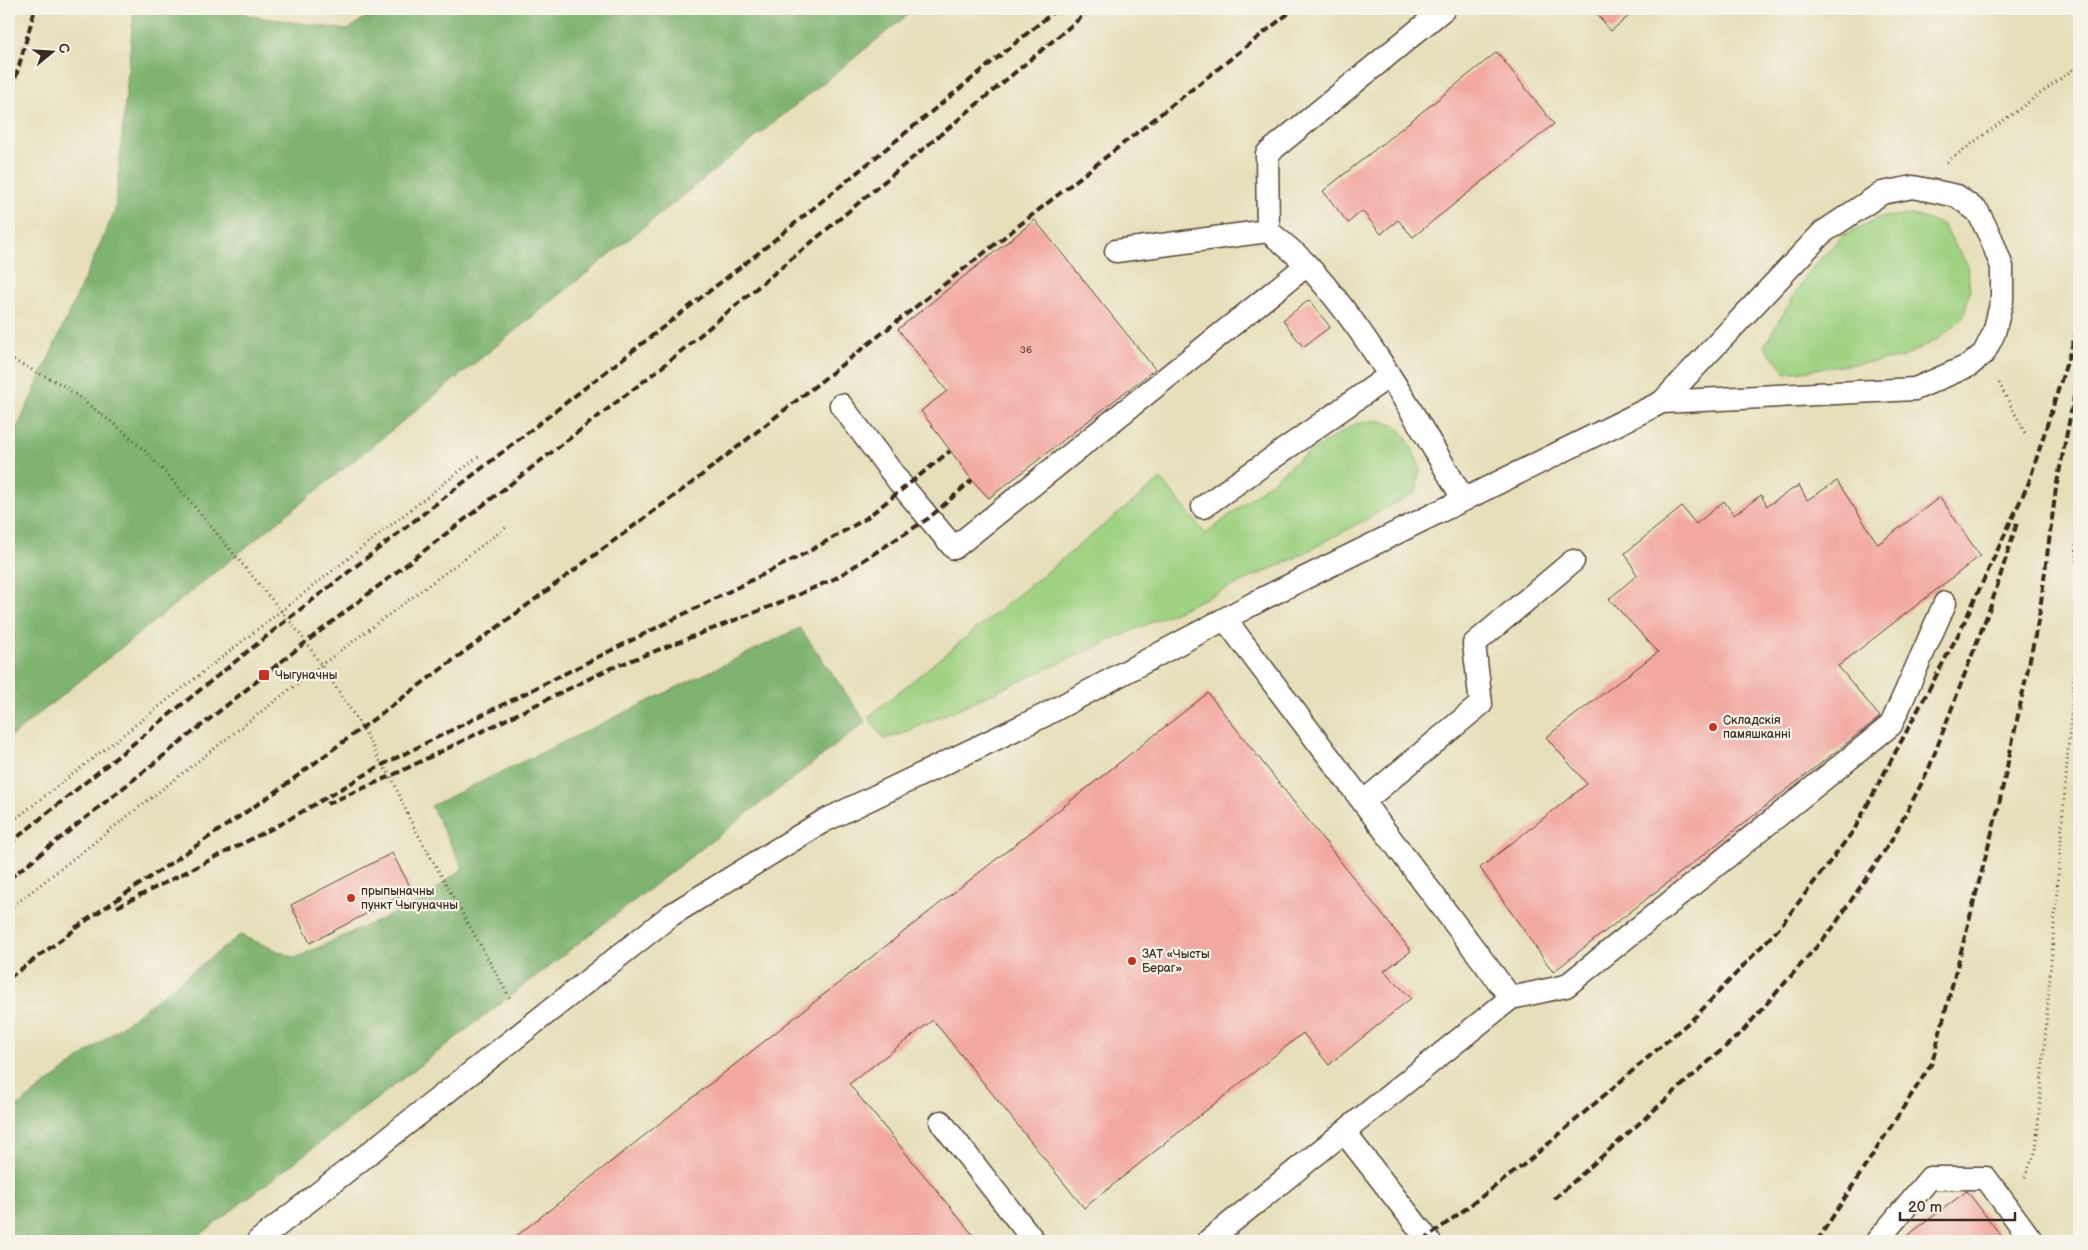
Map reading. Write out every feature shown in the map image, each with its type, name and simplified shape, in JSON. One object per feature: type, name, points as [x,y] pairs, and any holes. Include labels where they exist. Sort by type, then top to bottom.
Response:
[{"type":"lane","points":[[1444,9],[1267,154],[1268,231],[1307,266],[1353,321],[1389,376],[1464,500]]},
{"type":"lane","points":[[258,1241],[528,1030],[671,915],[822,822],[1043,716],[1262,599],[1662,402],[1822,233],[1882,193],[1913,187],[1957,196],[1978,212],[1991,238],[2002,267],[2002,300],[1994,333],[1984,353],[1970,365],[1915,389],[1662,402]]},
{"type":"lane","points":[[1116,251],[1268,231]]},
{"type":"lane","points":[[841,404],[903,487],[954,548],[1307,266]]},
{"type":"lane","points":[[1203,507],[1389,376]]},
{"type":"lane","points":[[1363,802],[1481,704],[1474,644],[1573,561]]},
{"type":"lane","points":[[1208,1241],[1511,998],[1566,986],[1890,725],[1945,602]]},
{"type":"lane","points":[[1225,619],[1511,998]]},
{"type":"lane","points":[[941,1122],[1034,1241]]},
{"type":"lane","points":[[1344,1132],[1429,1241]]},
{"type":"lane","points":[[1877,1241],[1930,1178],[1986,1178],[2032,1241]]},
{"type":"path","points":[[1913,187],[2079,66]]},
{"type":"path","points":[[1984,353],[2026,435]]},
{"type":"path","points":[[9,358],[64,386],[122,430],[147,453],[174,482],[282,611],[362,727],[382,765],[391,776],[410,820],[528,1030]]},
{"type":"path","points":[[9,824],[479,456]]},
{"type":"path","points":[[2074,525],[2079,590]]},
{"type":"path","points":[[9,909],[321,665],[508,526]]},
{"type":"path","points":[[2011,1213],[2036,1150],[2079,614]]},
{"type":"green space","points":[[134,9],[236,9],[251,16],[348,30],[376,9],[915,9],[9,738],[9,438],[20,422],[115,211]]},
{"type":"green space","points":[[1912,215],[1942,224],[1967,264],[1970,290],[1963,318],[1938,339],[1901,358],[1786,373],[1764,346],[1809,271],[1843,235],[1881,217]]},
{"type":"green space","points":[[1378,420],[1397,426],[1410,444],[1420,468],[1416,492],[1293,559],[899,735],[884,739],[868,717],[1161,479],[1206,534],[1302,457],[1355,424]]},
{"type":"green space","points":[[800,628],[866,722],[192,1241],[9,1241],[9,1113],[240,935],[295,958],[417,903],[463,868],[431,806]]},
{"type":"building","points":[[1593,9],[1637,9],[1611,31]]},
{"type":"building","points":[[1497,52],[1554,124],[1413,237],[1398,220],[1381,234],[1362,211],[1348,223],[1323,191]]},
{"type":"building","points":[[1035,220],[1155,369],[989,498],[972,480],[921,411],[947,391],[898,329]]},
{"type":"building","points":[[1309,300],[1330,327],[1303,347],[1283,320]]},
{"type":"building","name":"Складскія памяшканні","points":[[1837,481],[1878,544],[1940,497],[1980,556],[1838,666],[1880,717],[1553,972],[1480,868],[1587,784],[1546,737],[1658,652],[1609,599],[1637,575],[1625,553],[1682,507],[1696,524],[1724,501],[1734,515],[1761,495],[1767,506],[1799,485],[1807,500]]},
{"type":"building","name":"ЗАТ «Чысты Бераг»","points":[[1208,693],[1411,951],[1384,971],[1411,998],[1329,1065],[1303,1033],[1084,1208],[933,1020],[849,1084],[978,1241],[510,1241]]},
{"type":"building","name":"прыпыначны пункт Чыгуначны","points":[[392,853],[412,890],[310,943],[291,905]]},
{"type":"building","points":[[1967,1191],[2005,1241],[1900,1241]]},
{"type":"railway","points":[[9,101],[35,9]]},
{"type":"railway","points":[[9,844],[288,619],[761,251],[1057,9]]},
{"type":"railway","points":[[9,879],[306,642],[662,367],[1091,9]]},
{"type":"railway","points":[[75,928],[277,791],[693,482],[1294,9]]},
{"type":"railway","points":[[1423,1241],[1526,1163],[1696,1016],[1779,928],[1854,830],[1960,631],[2029,482],[2079,324]]},
{"type":"railway","points":[[1817,1241],[1932,1063],[1998,809],[2039,617],[2056,488],[2079,372]]},
{"type":"railway","points":[[117,907],[281,824],[382,765],[806,553],[865,519],[950,451]]},
{"type":"railway","points":[[327,804],[391,776],[609,669],[779,603],[836,578],[929,518],[972,480]]},
{"type":"railway","points":[[1554,1199],[1742,1032],[1832,929],[1893,838],[1928,771],[1991,605],[2017,523]]},
{"type":"railway","points":[[9,978],[81,925]]},
{"type":"place","name":"Чыгуначны","points":[[264,675]]},
{"type":"place","name":"Складскія памяшканні","points":[[1713,727]]},
{"type":"place","name":"прыпыначны пункт Чыгуначны","points":[[351,898]]},
{"type":"place","name":"ЗАТ «Чысты Бераг»","points":[[1132,961]]}]
